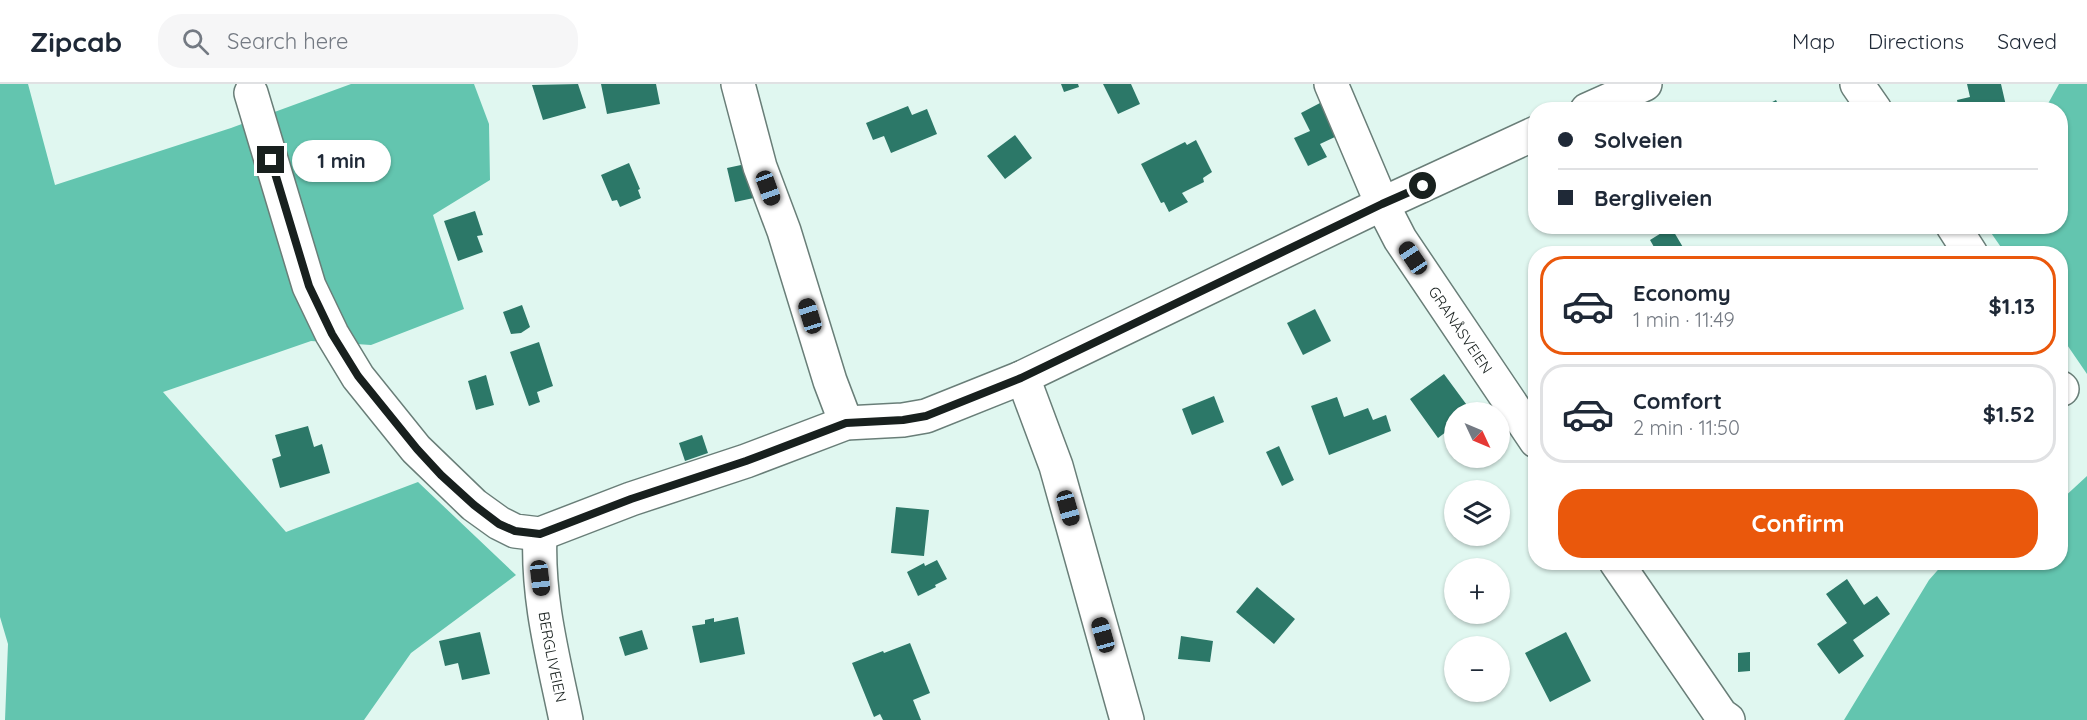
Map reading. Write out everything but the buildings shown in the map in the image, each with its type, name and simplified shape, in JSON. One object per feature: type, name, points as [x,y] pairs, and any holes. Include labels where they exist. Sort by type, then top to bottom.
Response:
[{"type":"street","points":[[738,84],[760,166],[784,231],[830,381],[846,423]]},
{"type":"street","name":"GRANÅSVEIEN","points":[[1331,84],[1382,204],[1400,239],[1528,429]]},
{"type":"street","points":[[1605,102],[1645,84]]},
{"type":"street","points":[[1857,84],[1869,102]]},
{"type":"street","points":[[251,93],[309,286],[332,334],[358,376],[417,449],[474,505],[499,524],[515,531],[540,534],[631,499],[746,461],[846,423],[903,420],[926,416],[1021,378],[1382,204],[1528,137]]},
{"type":"street","points":[[1021,378],[1056,466],[1127,720]]},
{"type":"street","name":"BERGLIVEIEN","points":[[540,534],[540,578],[543,607],[566,720]]},
{"type":"street","points":[[1621,570],[1721,715],[1728,720]]},
{"type":"green space","points":[[0,84],[28,84],[55,185],[231,128],[351,84],[474,84],[489,124],[490,180],[433,215],[464,309],[371,345],[311,341],[163,392],[286,532],[418,482],[516,575],[411,653],[364,720],[5,720],[8,644],[0,617]]},
{"type":"green space","points":[[2059,84],[2087,84],[2087,374],[2068,346],[2068,246],[2000,246],[1992,234],[2068,234],[2068,102],[2049,102]]},
{"type":"green space","points":[[2087,476],[2087,720],[1844,720],[1929,580],[1938,570],[2068,570],[2068,494]]},
{"type":"route","points":[[271,160],[309,286],[320,312],[358,376],[417,449],[474,505],[499,524],[515,531],[540,534],[631,499],[746,461],[846,423],[903,420],[926,416],[972,399],[1021,378],[1423,186]]}]
